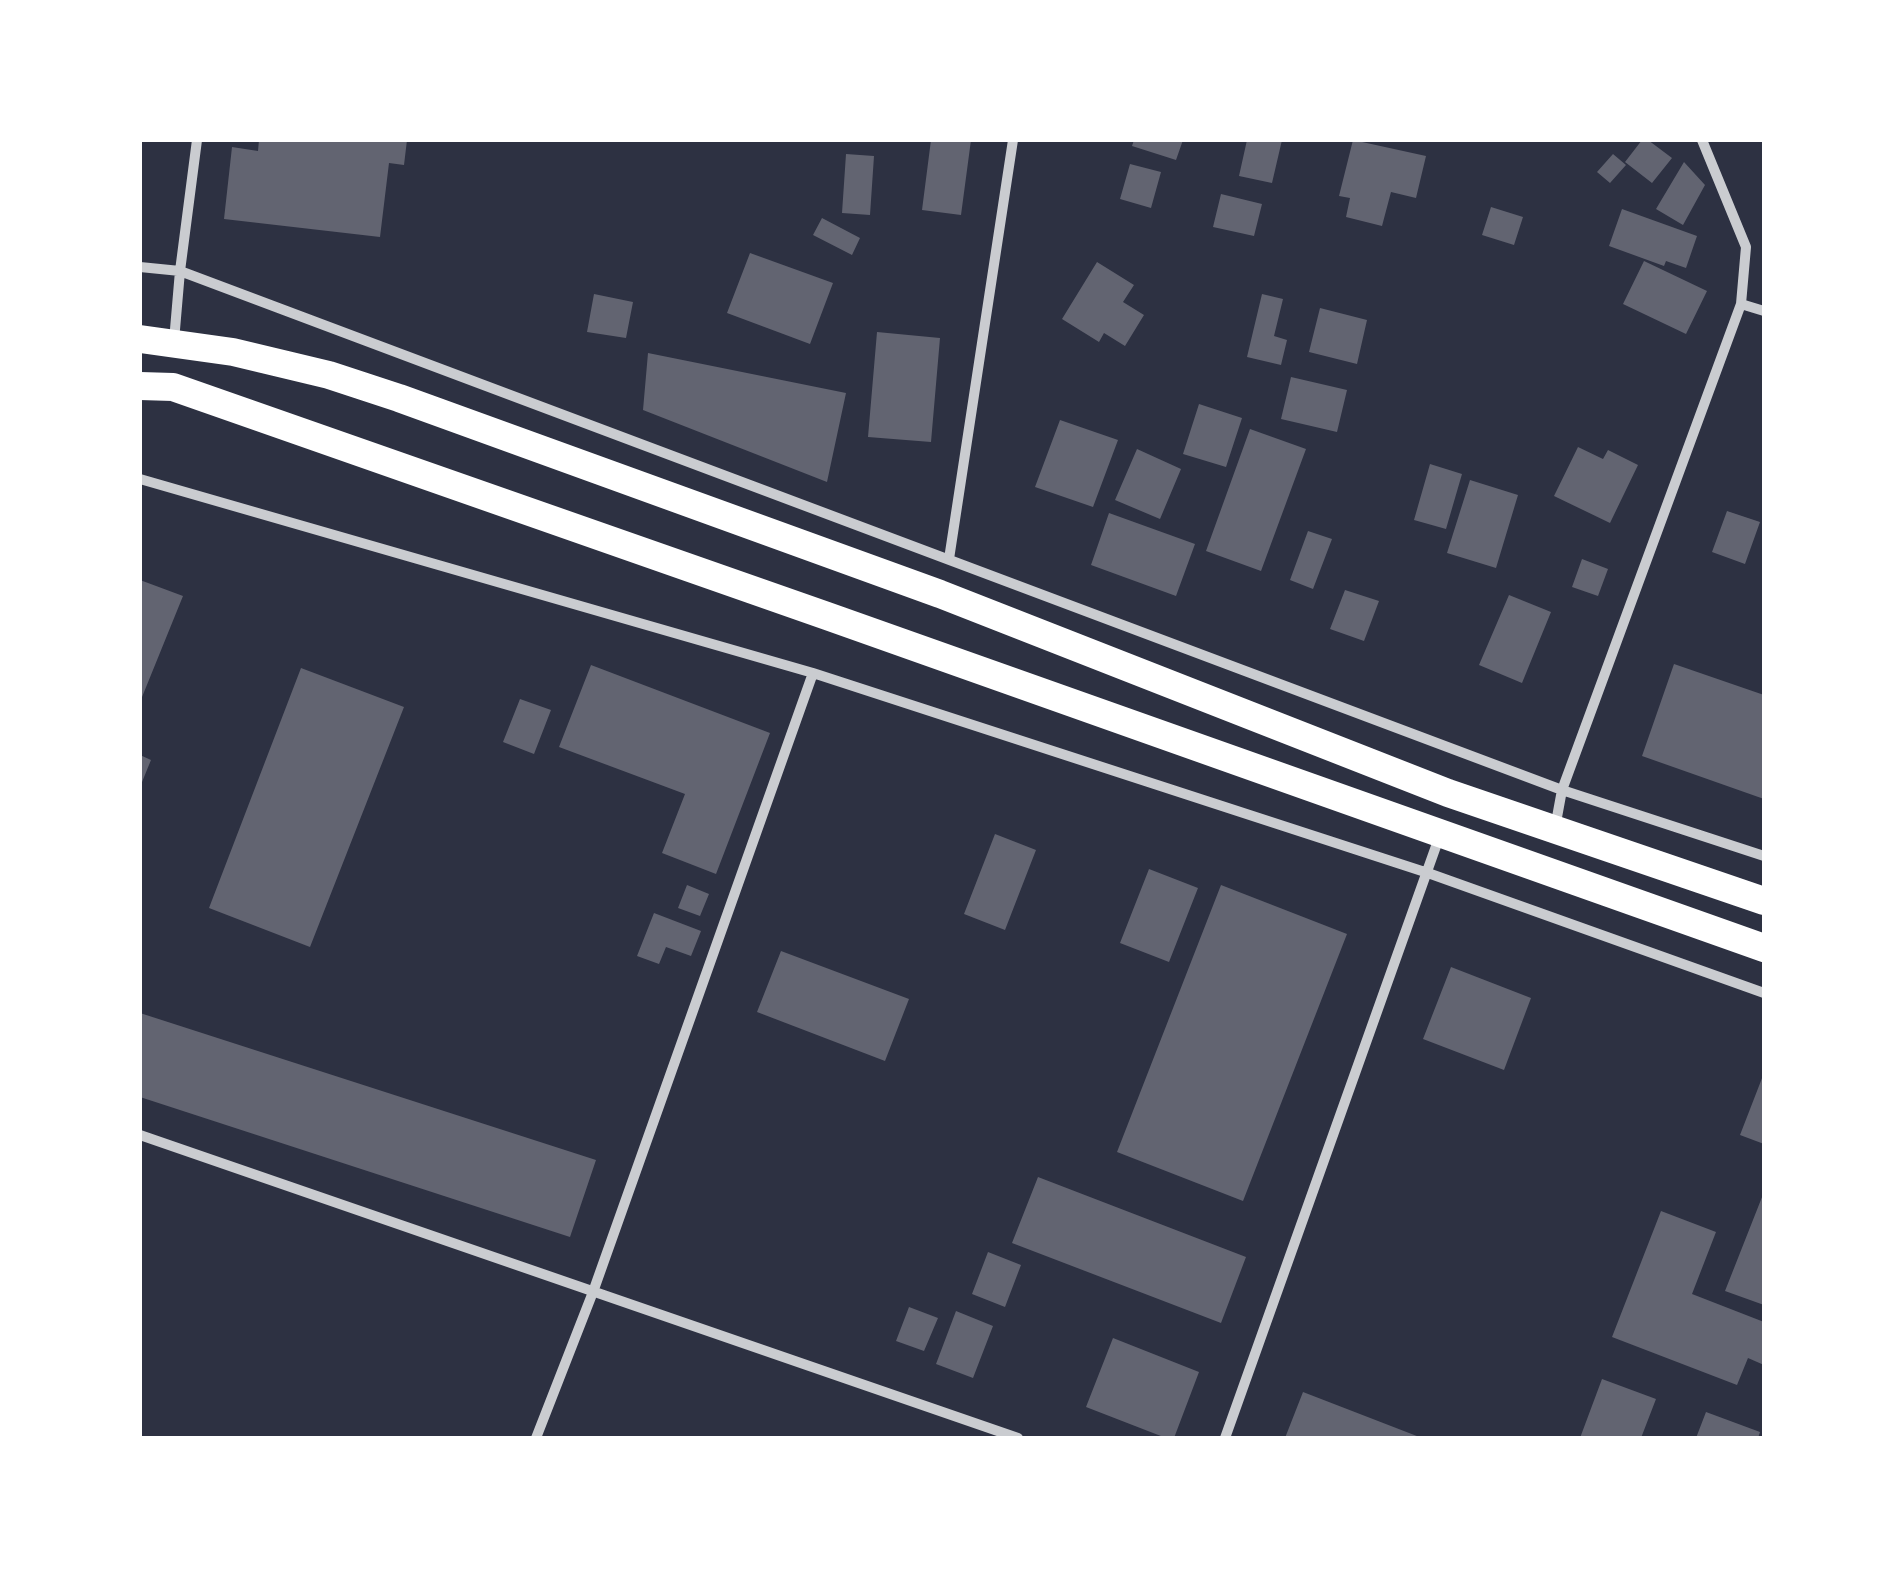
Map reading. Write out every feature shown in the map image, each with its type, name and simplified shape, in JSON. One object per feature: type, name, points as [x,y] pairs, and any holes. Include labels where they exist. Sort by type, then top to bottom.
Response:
[{"type":"highway","points":[[140,339],[233,352],[329,375],[398,398],[940,594],[1448,793],[1764,901]]},
{"type":"highway","points":[[140,386],[173,387],[1764,948]]},
{"type":"street","points":[[174,342],[197,140]]},
{"type":"street","points":[[948,559],[1012,140]]},
{"type":"street","points":[[1554,830],[1562,790],[1740,304],[1746,247],[1702,140]]},
{"type":"street","points":[[140,267],[180,272],[1562,790],[1764,856]]},
{"type":"street","points":[[1740,304],[1764,311]]},
{"type":"street","points":[[140,479],[813,673],[1428,873],[1764,993]]},
{"type":"street","points":[[536,1438],[593,1292],[813,673]]},
{"type":"street","points":[[1225,1438],[1440,834]]},
{"type":"street","points":[[140,1136],[1018,1438]]},
{"type":"building","points":[[259,140],[407,140],[404,165],[389,163],[380,237],[224,219],[232,147],[258,151]]},
{"type":"building","points":[[931,140],[971,140],[961,215],[922,210]]},
{"type":"building","points":[[1134,140],[1183,140],[1176,160],[1132,146]]},
{"type":"building","points":[[1247,140],[1282,140],[1272,183],[1239,176]]},
{"type":"building","points":[[1353,140],[1426,156],[1416,198],[1391,192],[1382,226],[1346,217],[1350,198],[1339,196]]},
{"type":"building","points":[[1642,140],[1648,140],[1672,158],[1652,183],[1625,162]]},
{"type":"building","points":[[846,154],[874,156],[870,215],[842,213]]},
{"type":"building","points":[[1613,154],[1626,165],[1610,183],[1597,172]]},
{"type":"building","points":[[1684,162],[1705,185],[1683,225],[1656,209]]},
{"type":"building","points":[[1130,164],[1161,172],[1151,208],[1120,199]]},
{"type":"building","points":[[1221,194],[1262,204],[1254,236],[1213,227]]},
{"type":"building","points":[[1491,207],[1523,217],[1514,245],[1482,235]]},
{"type":"building","points":[[1622,209],[1697,236],[1686,268],[1666,261],[1664,266],[1609,246]]},
{"type":"building","points":[[822,218],[860,238],[852,255],[813,235]]},
{"type":"building","points":[[750,253],[833,283],[810,344],[727,313]]},
{"type":"building","points":[[1644,261],[1707,291],[1686,334],[1623,304]]},
{"type":"building","points":[[1097,262],[1134,285],[1123,302],[1144,315],[1125,346],[1104,333],[1099,342],[1062,319]]},
{"type":"building","points":[[594,294],[633,302],[626,338],[587,332]]},
{"type":"building","points":[[1262,294],[1283,299],[1274,336],[1287,340],[1281,365],[1247,357]]},
{"type":"building","points":[[1320,308],[1367,320],[1357,364],[1309,352]]},
{"type":"building","points":[[877,332],[940,338],[931,442],[868,437]]},
{"type":"building","points":[[648,353],[846,393],[827,482],[643,410]]},
{"type":"building","points":[[1291,377],[1347,390],[1337,432],[1281,419]]},
{"type":"building","points":[[1199,404],[1242,418],[1226,467],[1183,454]]},
{"type":"building","points":[[1060,420],[1118,440],[1093,507],[1035,487]]},
{"type":"building","points":[[1250,429],[1306,449],[1261,571],[1206,551]]},
{"type":"building","points":[[1578,447],[1603,459],[1608,450],[1638,465],[1610,523],[1554,496]]},
{"type":"building","points":[[1137,449],[1181,469],[1160,519],[1115,500]]},
{"type":"building","points":[[1430,464],[1462,474],[1446,529],[1414,520]]},
{"type":"building","points":[[1470,480],[1518,495],[1496,568],[1447,553]]},
{"type":"building","points":[[1727,511],[1760,522],[1745,564],[1712,552]]},
{"type":"building","points":[[1109,513],[1195,544],[1176,596],[1091,565]]},
{"type":"building","points":[[1308,531],[1332,539],[1313,589],[1290,580]]},
{"type":"building","points":[[1582,559],[1608,569],[1598,596],[1572,587]]},
{"type":"building","points":[[140,580],[183,596],[140,702]]},
{"type":"building","points":[[1345,590],[1379,601],[1364,641],[1330,629]]},
{"type":"building","points":[[1509,595],[1551,612],[1522,683],[1479,665]]},
{"type":"building","points":[[1674,664],[1764,695],[1764,799],[1642,756]]},
{"type":"building","points":[[591,665],[770,733],[716,874],[662,853],[685,794],[559,747]]},
{"type":"building","points":[[301,668],[404,707],[310,947],[209,908]]},
{"type":"building","points":[[520,699],[551,710],[534,754],[503,742]]},
{"type":"building","points":[[140,755],[151,760],[140,787]]},
{"type":"building","points":[[995,834],[1036,850],[1005,930],[964,914]]},
{"type":"building","points":[[1149,869],[1198,888],[1169,962],[1120,943]]},
{"type":"building","points":[[687,885],[709,894],[700,916],[678,908]]},
{"type":"building","points":[[1221,885],[1347,934],[1243,1201],[1117,1152]]},
{"type":"building","points":[[654,913],[701,931],[691,956],[666,947],[659,964],[637,956]]},
{"type":"building","points":[[781,951],[909,999],[885,1061],[757,1012]]},
{"type":"building","points":[[1451,967],[1531,998],[1504,1070],[1423,1039]]},
{"type":"building","points":[[140,1013],[596,1160],[570,1237],[140,1097]]},
{"type":"building","points":[[1764,1073],[1764,1144],[1740,1135]]},
{"type":"building","points":[[1038,1177],[1246,1257],[1221,1323],[1012,1243]]},
{"type":"building","points":[[1764,1192],[1764,1305],[1725,1291]]},
{"type":"building","points":[[1661,1211],[1716,1232],[1692,1294],[1764,1322],[1764,1365],[1748,1358],[1737,1385],[1612,1337]]},
{"type":"building","points":[[988,1252],[1021,1265],[1005,1307],[972,1294]]},
{"type":"building","points":[[909,1307],[938,1318],[924,1351],[896,1341]]},
{"type":"building","points":[[956,1311],[993,1326],[973,1378],[936,1364]]},
{"type":"building","points":[[1113,1338],[1199,1372],[1174,1438],[1086,1407]]},
{"type":"building","points":[[1602,1379],[1656,1399],[1641,1438],[1580,1438]]},
{"type":"building","points":[[1303,1392],[1422,1438],[1285,1438]]},
{"type":"building","points":[[1706,1412],[1760,1432],[1758,1438],[1696,1438]]}]
